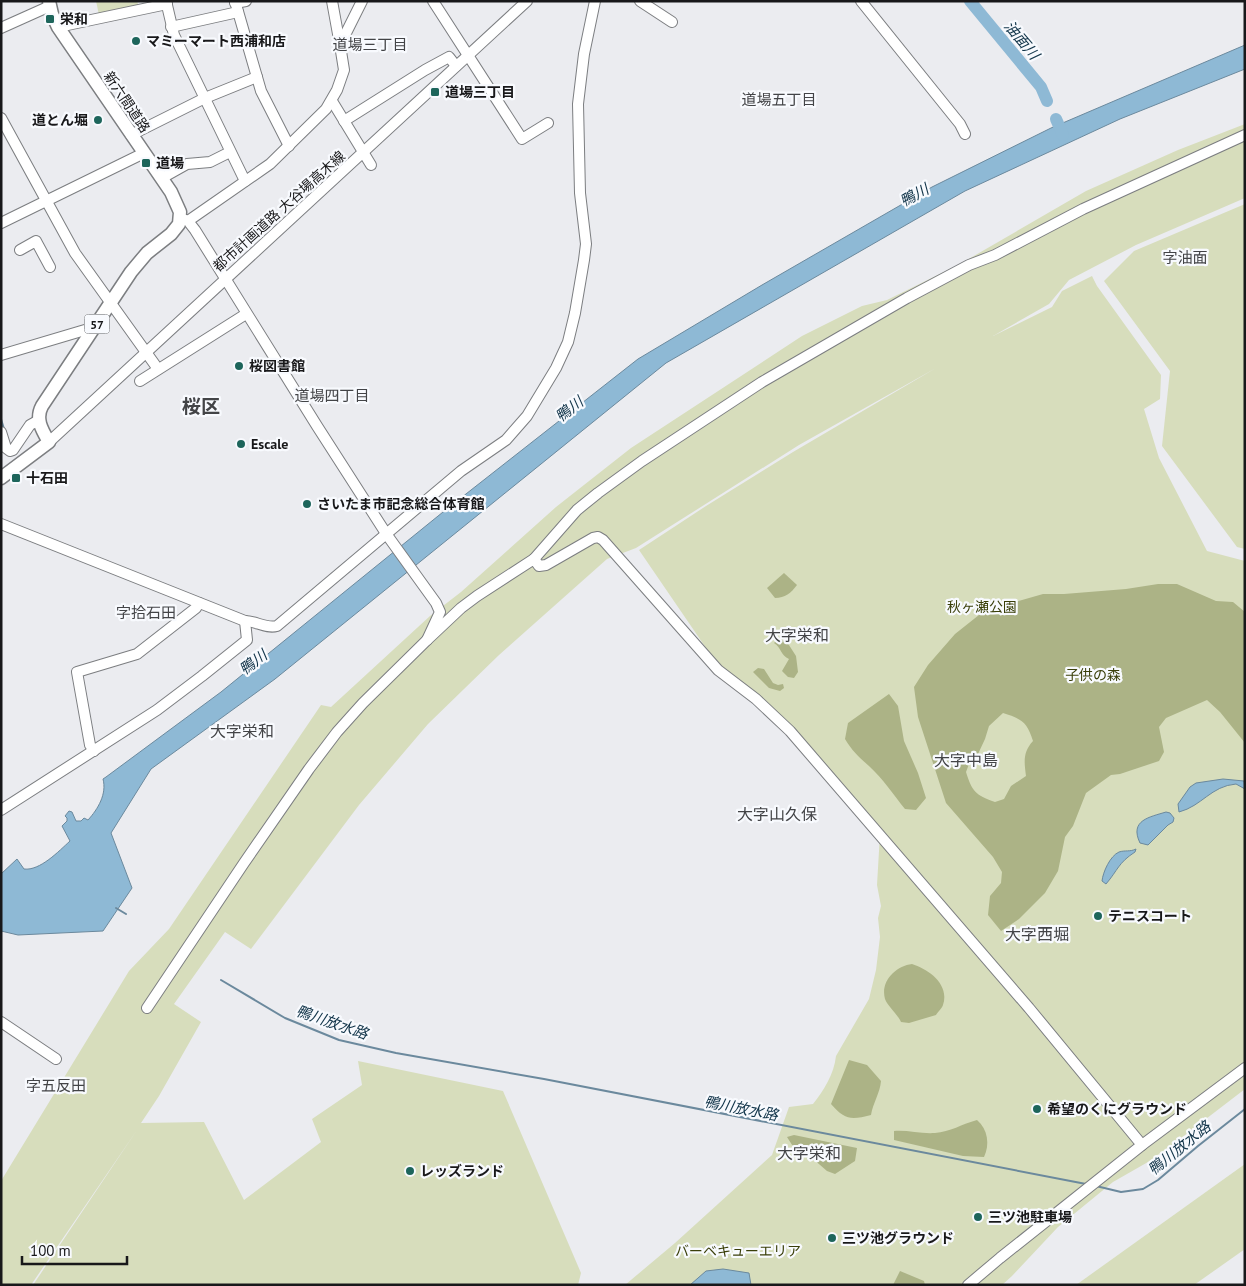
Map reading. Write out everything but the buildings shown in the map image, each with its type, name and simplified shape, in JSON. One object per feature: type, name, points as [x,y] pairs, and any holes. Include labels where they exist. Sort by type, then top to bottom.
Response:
[{"type":"main road","name":"新六間道路","points":[[49,4],[58,27],[162,178],[179,206],[184,220]]},
{"type":"main road","name":"57","points":[[39,420],[42,406],[140,260],[176,230],[184,220]]},
{"type":"main road","points":[[1,478],[49,442],[42,432],[39,420]]},
{"type":"street","points":[[332,1],[344,70],[332,100],[290,146],[270,164],[184,220],[195,230],[225,279],[246,314],[252,332],[388,536],[436,602],[440,612],[426,640]]},
{"type":"street","points":[[340,45],[362,1]]},
{"type":"street","points":[[433,1],[522,139],[548,123]]},
{"type":"street","name":"都市計画道路 大谷場高木線","points":[[49,442],[527,1]]},
{"type":"street","points":[[1,524],[245,621],[252,621],[272,628],[277,626],[388,536],[461,471],[506,440],[527,416],[556,368],[568,342],[575,313],[585,252],[580,194],[578,104],[584,54],[595,1]]},
{"type":"street","points":[[640,1],[672,22]]},
{"type":"street","points":[[861,1],[960,124],[964,134]]},
{"type":"street","points":[[58,27],[167,2],[171,27],[245,181]]},
{"type":"street","points":[[1,28],[49,4]]},
{"type":"street","points":[[171,27],[238,4],[261,91],[290,146]]},
{"type":"street","points":[[344,121],[449,57],[456,66]]},
{"type":"street","points":[[131,135],[205,98],[257,77]]},
{"type":"street","points":[[332,100],[372,165]]},
{"type":"street","points":[[1,118],[75,253],[158,369]]},
{"type":"street","points":[[147,1008],[238,870],[315,761],[363,703],[426,640],[477,596],[534,559],[577,510],[598,493],[642,461],[762,382],[884,311],[969,265],[995,255],[1083,209],[1245,135]]},
{"type":"street","points":[[162,178],[187,164],[210,162],[230,152]]},
{"type":"street","points":[[1,223],[144,153]]},
{"type":"street","points":[[20,250],[36,241],[50,267]]},
{"type":"street","points":[[140,381],[246,314]]},
{"type":"street","points":[[1,354],[95,327]]},
{"type":"street","points":[[1,432],[6,448],[10,451],[13,450],[30,425],[39,420]]},
{"type":"street","points":[[534,559],[539,566],[546,565],[593,538],[598,537],[603,540],[718,670],[772,712],[796,738],[1029,1008],[1142,1145]]},
{"type":"street","points":[[94,750],[90,745],[77,672],[137,654],[196,608],[199,603]]},
{"type":"street","points":[[1,810],[157,710],[247,640],[245,621]]},
{"type":"street","points":[[1,1022],[56,1059]]},
{"type":"street","points":[[968,1285],[1142,1145],[1245,1068]]},
{"type":"green space","points":[[96,1],[137,1],[139,7],[99,15]]},
{"type":"green space","name":"秋ヶ瀬公園","points":[[1245,124],[1245,198],[1136,245],[1069,280],[1049,304],[993,336],[1052,307],[1062,291],[1092,276],[1097,286],[1161,375],[1160,399],[1144,409],[1159,458],[1207,551],[1245,561],[1245,1089],[1155,1158],[1113,1182],[1058,1227],[1002,1285],[625,1285],[675,1243],[772,1155],[789,1107],[813,1104],[821,1093],[831,1075],[836,1056],[869,999],[876,970],[880,937],[878,918],[881,906],[877,885],[880,834],[813,755],[719,667],[639,550],[793,452],[936,368],[799,445],[636,548],[607,559],[499,655],[428,724],[359,805],[251,949],[225,932],[174,1004],[201,1022],[159,1096],[141,1123],[204,1122],[244,1200],[321,1142],[312,1119],[362,1085],[358,1061],[503,1091],[581,1273],[578,1285],[33,1285],[137,1130],[31,1285],[1,1285],[1,1181],[129,971],[169,929],[321,705],[331,707],[430,616],[461,592],[556,507],[631,448],[802,336],[862,306],[887,300],[960,264],[1086,191],[1178,150]]},
{"type":"green space","points":[[1245,204],[1245,549],[1237,547],[1162,446],[1170,371],[1104,281],[1134,251]]},
{"type":"green space","points":[[784,573],[797,585],[788,594],[775,598],[767,588]]},
{"type":"green space","name":"子供の森","points":[[1158,584],[1177,584],[1216,601],[1233,602],[1245,612],[1245,743],[1220,712],[1207,700],[1166,718],[1159,727],[1164,752],[1159,761],[1120,774],[1111,775],[1086,793],[1073,826],[1065,837],[1058,871],[1045,893],[1019,919],[1001,931],[988,915],[990,896],[1001,883],[1002,872],[993,857],[946,803],[918,717],[914,687],[928,665],[955,634],[984,611],[1043,594],[1126,589]],"holes":[[[1003,713],[1019,719],[1026,725],[1033,741],[1027,749],[1025,757],[1026,776],[1011,786],[1004,799],[995,802],[975,792],[966,772],[972,756],[978,754],[989,726]]]},
{"type":"green space","points":[[779,638],[787,642],[796,656],[798,672],[794,678],[788,677],[782,671],[789,659],[784,656],[774,643]]},
{"type":"green space","points":[[758,668],[764,669],[773,683],[783,684],[784,688],[780,691],[769,688],[753,672]]},
{"type":"green space","points":[[889,694],[898,706],[904,741],[918,773],[926,798],[916,810],[905,809],[883,781],[856,754],[845,739],[848,723]]},
{"type":"green space","points":[[912,964],[925,970],[936,979],[943,990],[944,997],[942,1006],[936,1015],[909,1023],[901,1022],[886,1001],[884,992],[887,981],[895,971]]},
{"type":"green space","points":[[849,1060],[867,1065],[881,1081],[871,1115],[858,1118],[845,1116],[831,1104]]},
{"type":"green space","points":[[977,1120],[984,1128],[987,1137],[984,1157],[963,1156],[894,1140],[894,1131],[940,1132]]},
{"type":"green space","points":[[794,1135],[857,1148],[855,1161],[835,1174],[827,1171],[812,1158],[794,1148],[787,1137]]},
{"type":"green space","points":[[1245,1164],[1245,1249],[1194,1285],[1076,1285]]},
{"type":"green space","points":[[900,1271],[924,1281],[925,1285],[893,1285]]},
{"type":"water","points":[[1245,45],[1245,69],[1120,119],[965,191],[666,363],[275,679],[151,769],[111,833],[132,888],[103,931],[18,935],[1,931],[1,874],[17,859],[24,869],[30,869],[43,864],[70,841],[62,826],[67,821],[65,816],[69,811],[72,812],[76,821],[81,821],[84,818],[88,820],[103,796],[103,779],[221,692],[443,512],[638,359],[932,187],[1051,128]]},
{"type":"water","points":[[1223,779],[1244,781],[1245,789],[1236,784],[1220,788],[1194,805],[1179,812],[1178,804],[1190,787],[1196,783]]},
{"type":"water","points":[[1166,812],[1170,813],[1174,818],[1173,822],[1148,845],[1140,843],[1137,835],[1139,824],[1148,818]]},
{"type":"water","points":[[1136,849],[1122,863],[1106,884],[1102,881],[1107,865],[1116,854],[1121,851]]},
{"type":"water","points":[[723,1269],[749,1273],[751,1285],[690,1285],[706,1271]]},
{"type":"waterway","name":"油面川","points":[[970,1],[1041,87],[1047,101]]},
{"type":"waterway","name":"油面川","points":[[1056,119],[1063,135]]},
{"type":"waterway","points":[[1,419],[4,429]]},
{"type":"waterway","name":"鴨川放水路","points":[[116,908],[126,914]]},
{"type":"waterway","name":"鴨川放水路","points":[[221,980],[285,1018],[339,1040],[396,1053],[544,1079],[1086,1184]]},
{"type":"waterway","name":"鴨川放水路","points":[[1096,1186],[1121,1192],[1143,1189],[1158,1180],[1245,1109]]},
{"type":"place","name":"栄和","points":[[50,19]]},
{"type":"place","name":"マミーマート西浦和店","points":[[136,41]]},
{"type":"place","name":"道場三丁目","points":[[435,92]]},
{"type":"place","name":"道とん堀","points":[[98,120]]},
{"type":"place","name":"道場","points":[[146,163]]},
{"type":"place","name":"桜図書館","points":[[239,366]]},
{"type":"place","name":"Escale","points":[[241,444]]},
{"type":"place","name":"十石田","points":[[16,478]]},
{"type":"place","name":"さいたま市記念総合体育館","points":[[307,504]]},
{"type":"place","name":"テニスコート","points":[[1098,916]]},
{"type":"place","name":"希望のくにグラウンド","points":[[1037,1109]]},
{"type":"place","name":"レッズランド","points":[[410,1171]]},
{"type":"place","name":"三ツ池駐車場","points":[[978,1217]]},
{"type":"place","name":"三ツ池グラウンド","points":[[832,1238]]},
{"type":"district","name":"道場三丁目","points":[[370,44]]},
{"type":"district","name":"道場五丁目","points":[[779,99]]},
{"type":"district","name":"字油面","points":[[1185,257]]},
{"type":"district","name":"道場四丁目","points":[[332,395]]},
{"type":"district","name":"桜区","points":[[201,406]]},
{"type":"district","name":"字拾石田","points":[[146,612]]},
{"type":"district","name":"大字栄和","points":[[797,635]]},
{"type":"district","name":"大字栄和","points":[[242,731]]},
{"type":"district","name":"大字中島","points":[[966,760]]},
{"type":"district","name":"大字山久保","points":[[777,814]]},
{"type":"district","name":"大字西堀","points":[[1037,934]]},
{"type":"district","name":"字五反田","points":[[56,1085]]},
{"type":"district","name":"大字栄和","points":[[809,1153]]},
{"type":"water label","name":"鴨川","points":[[914,195]]},
{"type":"water label","name":"鴨川","points":[[569,409]]},
{"type":"water label","name":"鴨川","points":[[253,662]]},
{"type":"park label","name":"バーベキューエリア","points":[[738,1251]]}]
